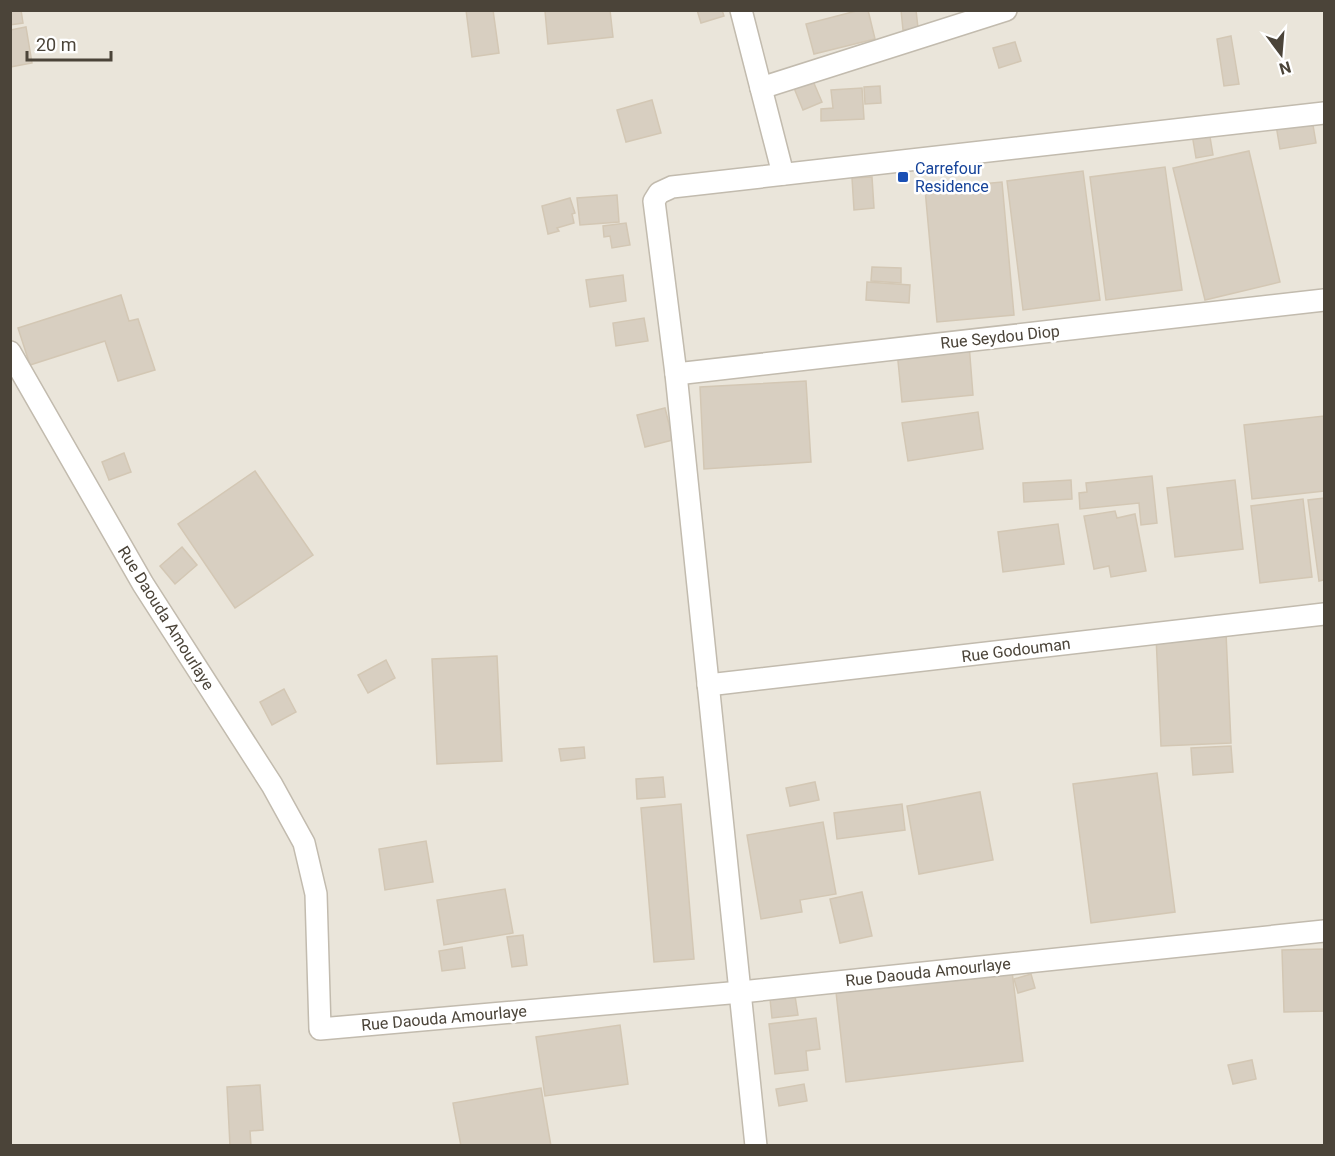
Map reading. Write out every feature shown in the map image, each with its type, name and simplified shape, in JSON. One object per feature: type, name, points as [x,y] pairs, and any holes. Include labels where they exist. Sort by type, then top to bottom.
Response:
[{"type":"street","points":[[741,10],[783,174]]},
{"type":"street","points":[[761,88],[1006,10]]},
{"type":"street","points":[[756,1146],[676,374],[654,201],[659,193],[672,187],[1324,113]]},
{"type":"street","name":"Rue Seydou Diop","points":[[676,374],[1324,300]]},
{"type":"street","name":"Rue Daouda Amourlaye","points":[[10,352],[143,584],[272,785],[304,843],[316,894],[320,1029],[741,992],[1324,931]]},
{"type":"street","name":"Rue Godouman","points":[[708,685],[1324,614]]},
{"type":"shaded area","points":[[10,11],[1324,11],[1324,1145],[11,1145]]},
{"type":"building","points":[[10,10],[21,10],[23,23],[10,25]]},
{"type":"building","points":[[466,10],[493,10],[499,53],[472,57]]},
{"type":"building","points":[[610,10],[613,37],[548,44],[545,11]]},
{"type":"building","points":[[697,10],[722,10],[724,16],[701,23]]},
{"type":"building","points":[[868,10],[875,39],[814,54],[806,24]]},
{"type":"building","points":[[901,10],[916,10],[918,28],[903,30]]},
{"type":"building","points":[[26,27],[32,63],[10,67],[10,30]]},
{"type":"building","points":[[1231,36],[1239,84],[1224,86],[1217,39]]},
{"type":"building","points":[[1015,42],[1021,61],[999,68],[993,48]]},
{"type":"building","points":[[813,81],[822,102],[803,110],[794,88]]},
{"type":"building","points":[[880,86],[881,103],[865,104],[864,87]]},
{"type":"building","points":[[862,88],[864,119],[821,121],[821,109],[833,108],[831,90]]},
{"type":"building","points":[[652,100],[661,133],[626,142],[617,110]]},
{"type":"building","points":[[1312,119],[1316,143],[1280,149],[1276,125]]},
{"type":"building","points":[[1209,131],[1213,155],[1196,158],[1192,134]]},
{"type":"building","points":[[1249,151],[1280,282],[1205,300],[1173,168]]},
{"type":"building","points":[[1165,167],[1182,290],[1106,300],[1090,177]]},
{"type":"building","points":[[1083,171],[1100,300],[1023,310],[1007,181]]},
{"type":"building","points":[[872,177],[874,208],[854,210],[852,178]]},
{"type":"building","points":[[1002,182],[1014,315],[937,322],[925,189]]},
{"type":"building","points":[[617,195],[619,222],[580,225],[577,198]]},
{"type":"building","points":[[570,198],[575,213],[572,214],[574,223],[557,228],[559,231],[548,234],[542,206]]},
{"type":"building","points":[[626,223],[630,245],[612,248],[610,236],[604,237],[603,226]]},
{"type":"building","points":[[872,267],[901,268],[901,283],[871,281]]},
{"type":"building","points":[[623,275],[626,301],[590,307],[586,280]]},
{"type":"building","points":[[867,282],[910,285],[909,303],[866,300]]},
{"type":"building","points":[[121,295],[129,321],[138,319],[155,370],[118,381],[105,341],[30,365],[18,328]]},
{"type":"building","points":[[644,318],[648,341],[616,346],[613,323]]},
{"type":"building","points":[[969,344],[973,395],[902,402],[897,351]]},
{"type":"building","points":[[806,381],[811,462],[704,469],[700,387]]},
{"type":"building","points":[[665,408],[673,440],[645,447],[637,415]]},
{"type":"building","points":[[978,412],[983,449],[908,461],[902,423]]},
{"type":"building","points":[[1324,416],[1324,491],[1252,499],[1244,425]]},
{"type":"building","points":[[124,453],[131,472],[109,480],[102,462]]},
{"type":"building","points":[[255,471],[313,555],[235,608],[178,524]]},
{"type":"building","points":[[1152,476],[1157,523],[1141,525],[1139,503],[1080,509],[1079,493],[1087,492],[1086,483]]},
{"type":"building","points":[[1071,480],[1072,499],[1024,502],[1023,483]]},
{"type":"building","points":[[1235,480],[1243,549],[1175,557],[1167,488]]},
{"type":"building","points":[[1324,498],[1324,580],[1319,581],[1308,500]]},
{"type":"building","points":[[1303,499],[1312,577],[1260,583],[1251,506]]},
{"type":"building","points":[[1115,511],[1117,518],[1135,514],[1146,571],[1111,577],[1109,566],[1094,569],[1084,516]]},
{"type":"building","points":[[1058,524],[1064,564],[1003,572],[998,532]]},
{"type":"building","points":[[182,547],[197,565],[175,584],[160,566]]},
{"type":"building","points":[[1226,633],[1231,743],[1161,746],[1156,636]]},
{"type":"building","points":[[497,656],[502,761],[437,764],[432,659]]},
{"type":"building","points":[[386,660],[395,678],[368,693],[358,675]]},
{"type":"building","points":[[284,689],[296,712],[272,725],[260,702]]},
{"type":"building","points":[[1231,746],[1233,772],[1193,775],[1191,748]]},
{"type":"building","points":[[584,747],[585,758],[561,761],[559,749]]},
{"type":"building","points":[[1157,773],[1175,912],[1091,923],[1073,784]]},
{"type":"building","points":[[663,777],[665,797],[637,799],[636,779]]},
{"type":"building","points":[[815,782],[819,800],[790,806],[786,788]]},
{"type":"building","points":[[980,792],[993,860],[919,874],[907,806]]},
{"type":"building","points":[[681,804],[694,959],[654,962],[641,808]]},
{"type":"building","points":[[902,804],[905,830],[837,839],[834,813]]},
{"type":"building","points":[[823,822],[836,894],[800,900],[802,912],[761,919],[747,835]]},
{"type":"building","points":[[426,841],[433,882],[385,890],[379,849]]},
{"type":"building","points":[[505,889],[513,933],[444,945],[437,900]]},
{"type":"building","points":[[862,892],[872,936],[840,943],[830,899]]},
{"type":"building","points":[[523,935],[527,965],[512,967],[507,937]]},
{"type":"building","points":[[462,947],[465,968],[442,971],[439,951]]},
{"type":"building","points":[[1324,949],[1324,1011],[1284,1012],[1282,950]]},
{"type":"building","points":[[1012,971],[1023,1061],[846,1082],[836,992]]},
{"type":"building","points":[[1031,974],[1035,988],[1018,993],[1014,979]]},
{"type":"building","points":[[795,996],[798,1015],[772,1018],[770,999]]},
{"type":"building","points":[[816,1018],[820,1049],[806,1051],[808,1070],[775,1074],[769,1024]]},
{"type":"building","points":[[620,1025],[628,1084],[545,1096],[536,1037]]},
{"type":"building","points":[[1252,1060],[1256,1079],[1233,1084],[1228,1065]]},
{"type":"building","points":[[804,1084],[807,1101],[779,1106],[776,1089]]},
{"type":"building","points":[[260,1085],[263,1130],[250,1131],[251,1146],[230,1146],[227,1087]]},
{"type":"building","points":[[541,1088],[551,1146],[461,1146],[453,1103]]},
{"type":"place","name":"Carrefour Residence","points":[[903,177]]}]
